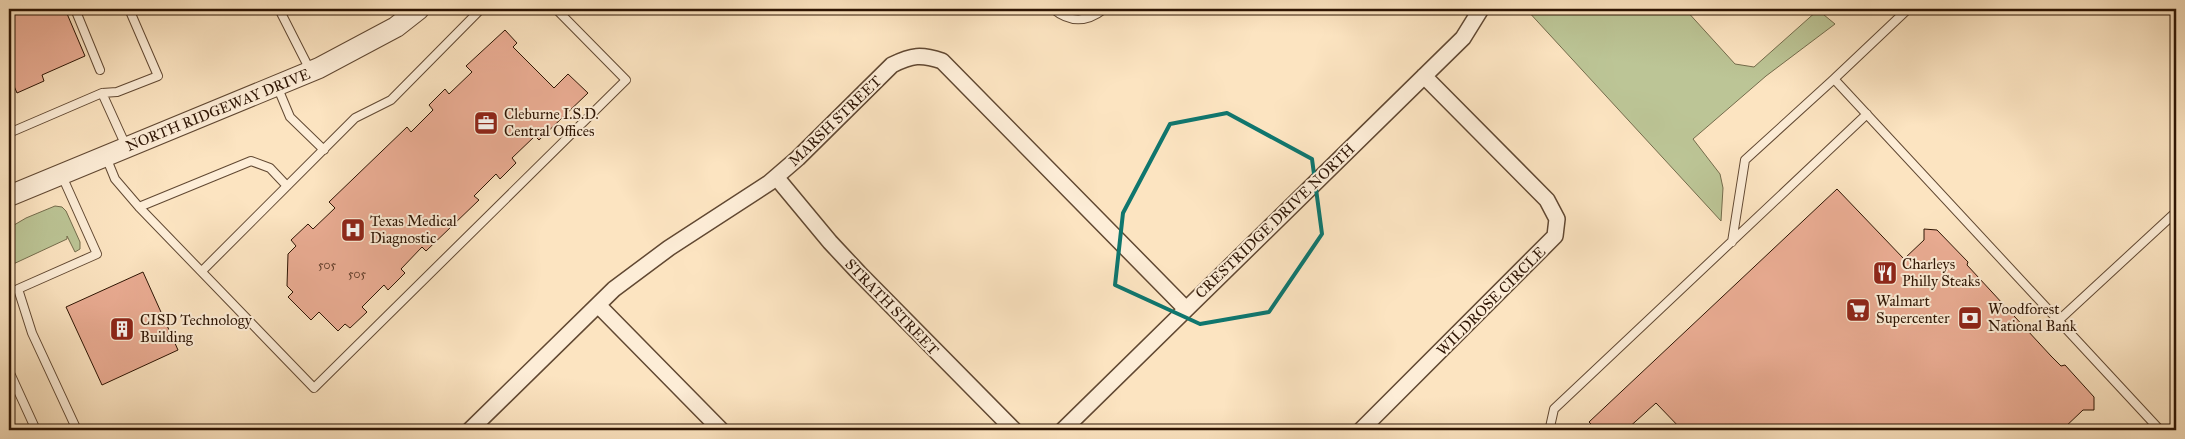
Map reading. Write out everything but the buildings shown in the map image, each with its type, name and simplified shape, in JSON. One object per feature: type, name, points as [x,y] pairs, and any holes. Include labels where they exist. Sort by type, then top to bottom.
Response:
[{"type":"street","name":"NORTH RIDGEWAY DRIVE","points":[[9,196],[311,72],[379,36],[419,9]]},
{"type":"street","name":"CRESTRIDGE DRIVE NORTH","points":[[1063,430],[1463,38],[1481,9]]},
{"type":"street","name":"MARSH STREET","points":[[470,430],[598,305],[635,272],[669,248],[748,199],[798,158],[892,65],[908,58],[925,56],[942,61],[1186,309]]},
{"type":"street","name":"WILDROSE CIRCLE","points":[[1361,430],[1555,236],[1557,219],[1547,200],[1424,76]]},
{"type":"street","name":"STRATH STREET","points":[[776,177],[830,242],[859,273],[1014,430]]},
{"type":"street","points":[[598,305],[721,430]]},
{"type":"lane","points":[[75,9],[100,70]]},
{"type":"lane","points":[[9,133],[102,93],[117,92],[158,76],[129,9]]},
{"type":"lane","points":[[279,9],[311,72]]},
{"type":"lane","points":[[202,271],[355,118],[391,100],[481,9]]},
{"type":"lane","points":[[106,156],[115,179],[139,207],[314,388],[626,80],[556,9]]},
{"type":"lane","points":[[1052,9],[1066,18],[1080,21],[1095,16],[1104,9]]},
{"type":"lane","points":[[1732,242],[1745,160],[1908,9]]},
{"type":"lane","points":[[1834,79],[2160,430]]},
{"type":"lane","points":[[277,85],[290,117],[324,150]]},
{"type":"lane","points":[[102,93],[126,148]]},
{"type":"lane","points":[[1552,430],[1550,427],[1554,409],[1867,114]]},
{"type":"lane","points":[[139,207],[251,161],[270,168],[287,186]]},
{"type":"lane","points":[[9,294],[97,254],[61,175]]},
{"type":"lane","points":[[2058,320],[2176,212]]},
{"type":"lane","points":[[18,289],[32,333],[76,430]]},
{"type":"lane","points":[[9,371],[36,430]]},
{"type":"highlighted area","points":[[1227,113],[1312,159],[1322,234],[1269,312],[1200,324],[1115,285],[1123,213],[1170,124]]},
{"type":"green space","points":[[1526,9],[1685,9],[1735,64],[1754,67],[1818,10],[1835,24],[1766,76],[1693,139],[1720,174],[1723,188],[1721,221]]},
{"type":"green space","points":[[55,206],[62,207],[66,211],[80,242],[80,249],[75,252],[67,236],[67,239],[9,266],[9,228],[26,218]]},
{"type":"place","name":"Cleburne I.S.D. Central Offices","points":[[486,123]]},
{"type":"place","name":"Texas Medical Diagnostic","points":[[353,230]]},
{"type":"place","name":"Charleys Philly Steaks","points":[[1885,273]]},
{"type":"place","name":"Walmart Supercenter","points":[[1858,310]]},
{"type":"place","name":"Woodforest National Bank","points":[[1970,318]]},
{"type":"place","name":"CISD Technology Building","points":[[122,329]]}]
